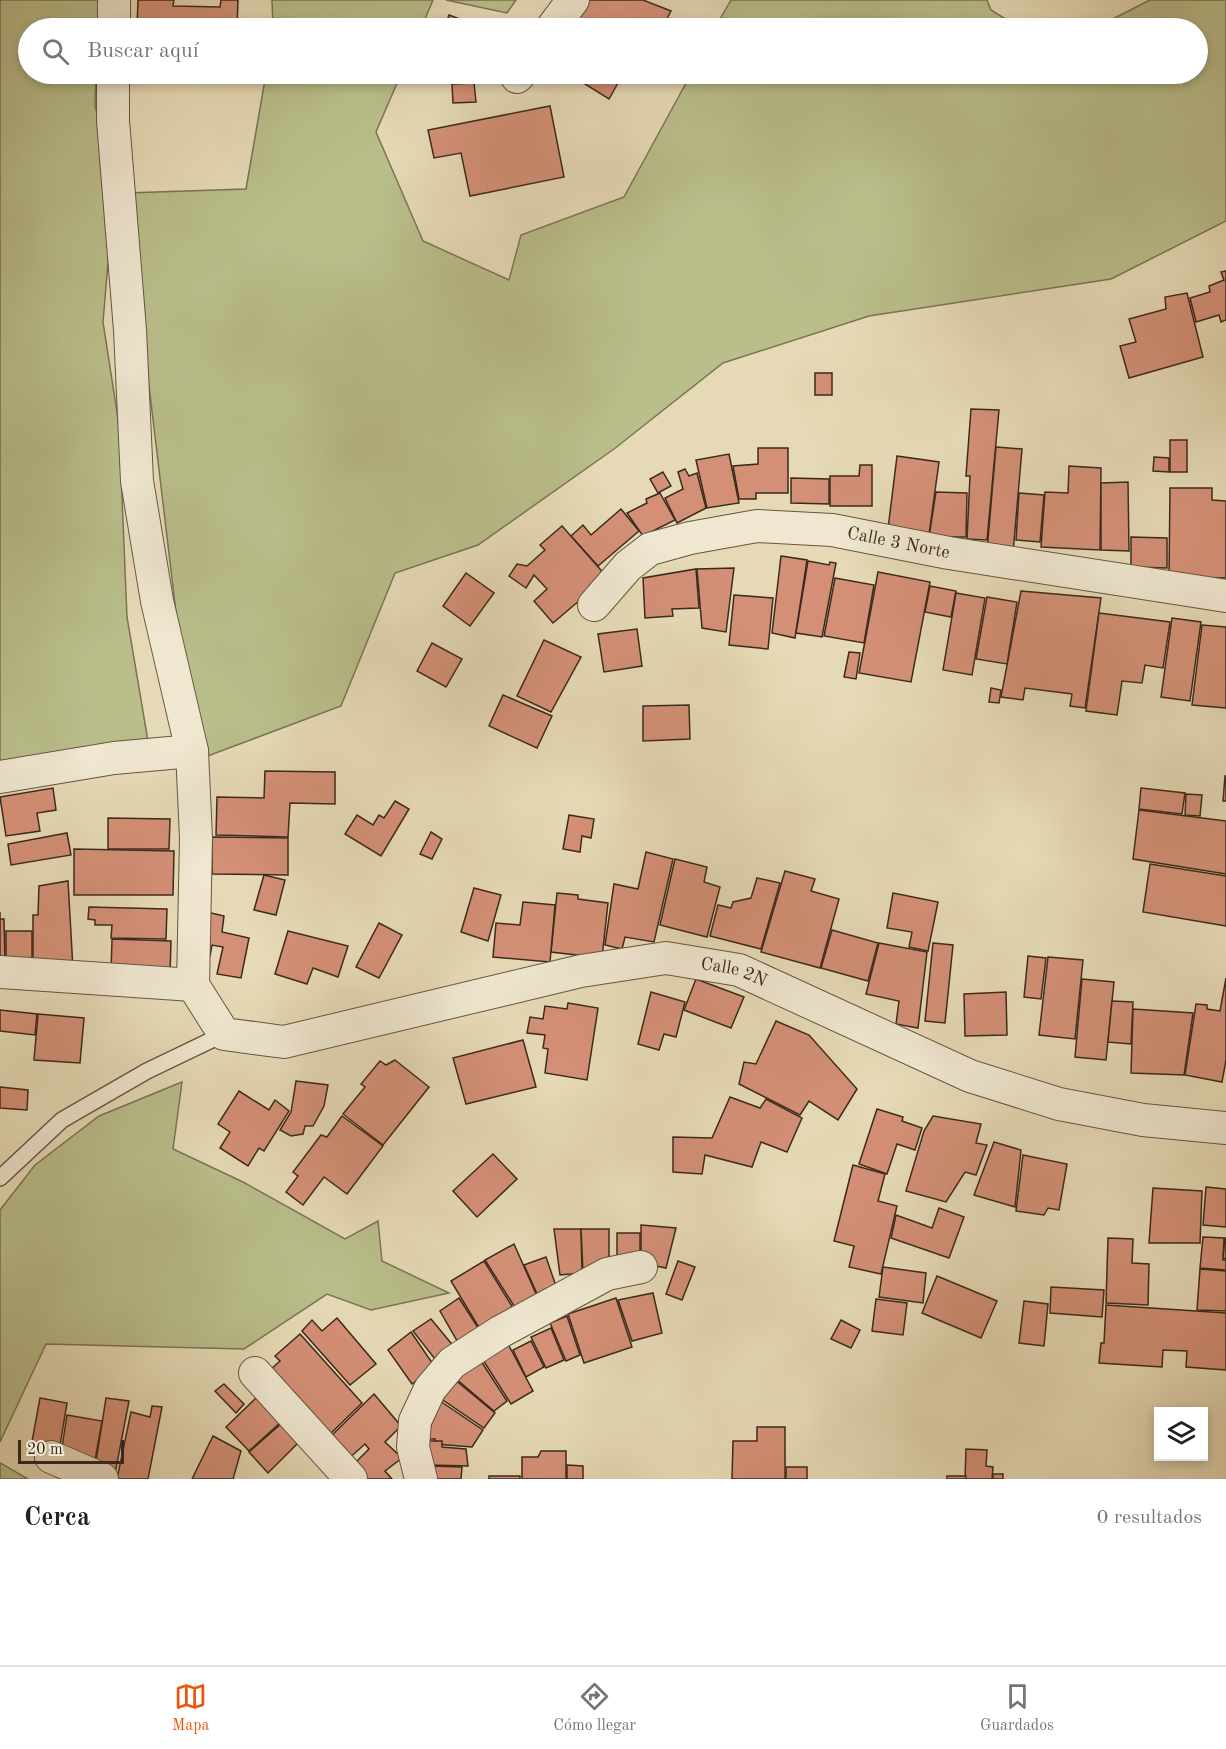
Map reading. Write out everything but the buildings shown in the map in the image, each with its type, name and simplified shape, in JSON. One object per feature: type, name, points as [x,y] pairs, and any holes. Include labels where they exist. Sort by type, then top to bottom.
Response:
[{"type":"street","points":[[114,0],[114,18]]},
{"type":"street","points":[[560,18],[573,0]]},
{"type":"street","points":[[113,84],[113,121],[130,330],[137,481],[157,600],[192,751],[196,838],[193,985],[225,1034]]},
{"type":"street","name":"Calle 3 Norte","points":[[594,605],[628,566],[650,549],[690,538],[757,526],[832,531],[949,553],[1226,596]]},
{"type":"street","points":[[0,777],[114,758],[192,751]]},
{"type":"street","name":"Calle 2N","points":[[225,1034],[284,1042],[581,971],[666,958],[739,970],[970,1076],[1059,1104],[1143,1120],[1226,1128]]},
{"type":"street","points":[[0,972],[193,985]]},
{"type":"street","points":[[421,1479],[413,1447],[415,1421],[430,1389],[452,1363],[500,1332],[606,1274],[641,1267]]},
{"type":"street","points":[[255,1373],[351,1479]]},
{"type":"street","points":[[51,1457],[102,1479]]},
{"type":"lane","points":[[0,1178],[62,1120],[147,1071],[225,1034]]},
{"type":"green space","points":[[0,0],[99,0],[98,18],[18,18],[18,84],[96,84],[95,105],[114,191],[103,322],[119,425],[127,617],[149,747],[0,773]]},
{"type":"green space","points":[[272,0],[433,0],[425,18],[273,18]]},
{"type":"green space","points":[[446,0],[516,0],[507,13]]},
{"type":"green space","points":[[731,0],[987,0],[991,10],[1004,18],[721,18]]},
{"type":"green space","points":[[1150,0],[1226,0],[1226,221],[1111,279],[869,316],[723,363],[614,449],[478,545],[395,573],[341,706],[205,757],[178,629],[126,193],[246,189],[264,84],[397,84],[376,132],[423,241],[509,280],[521,235],[624,197],[686,84],[1208,84],[1208,18],[1115,18]]},
{"type":"green space","points":[[182,1082],[173,1149],[243,1182],[345,1239],[378,1221],[382,1261],[449,1293],[371,1310],[327,1294],[244,1349],[46,1344],[0,1442],[0,1210],[35,1165],[99,1116]]},
{"type":"green space","points":[[0,1463],[28,1479],[0,1479]]}]
